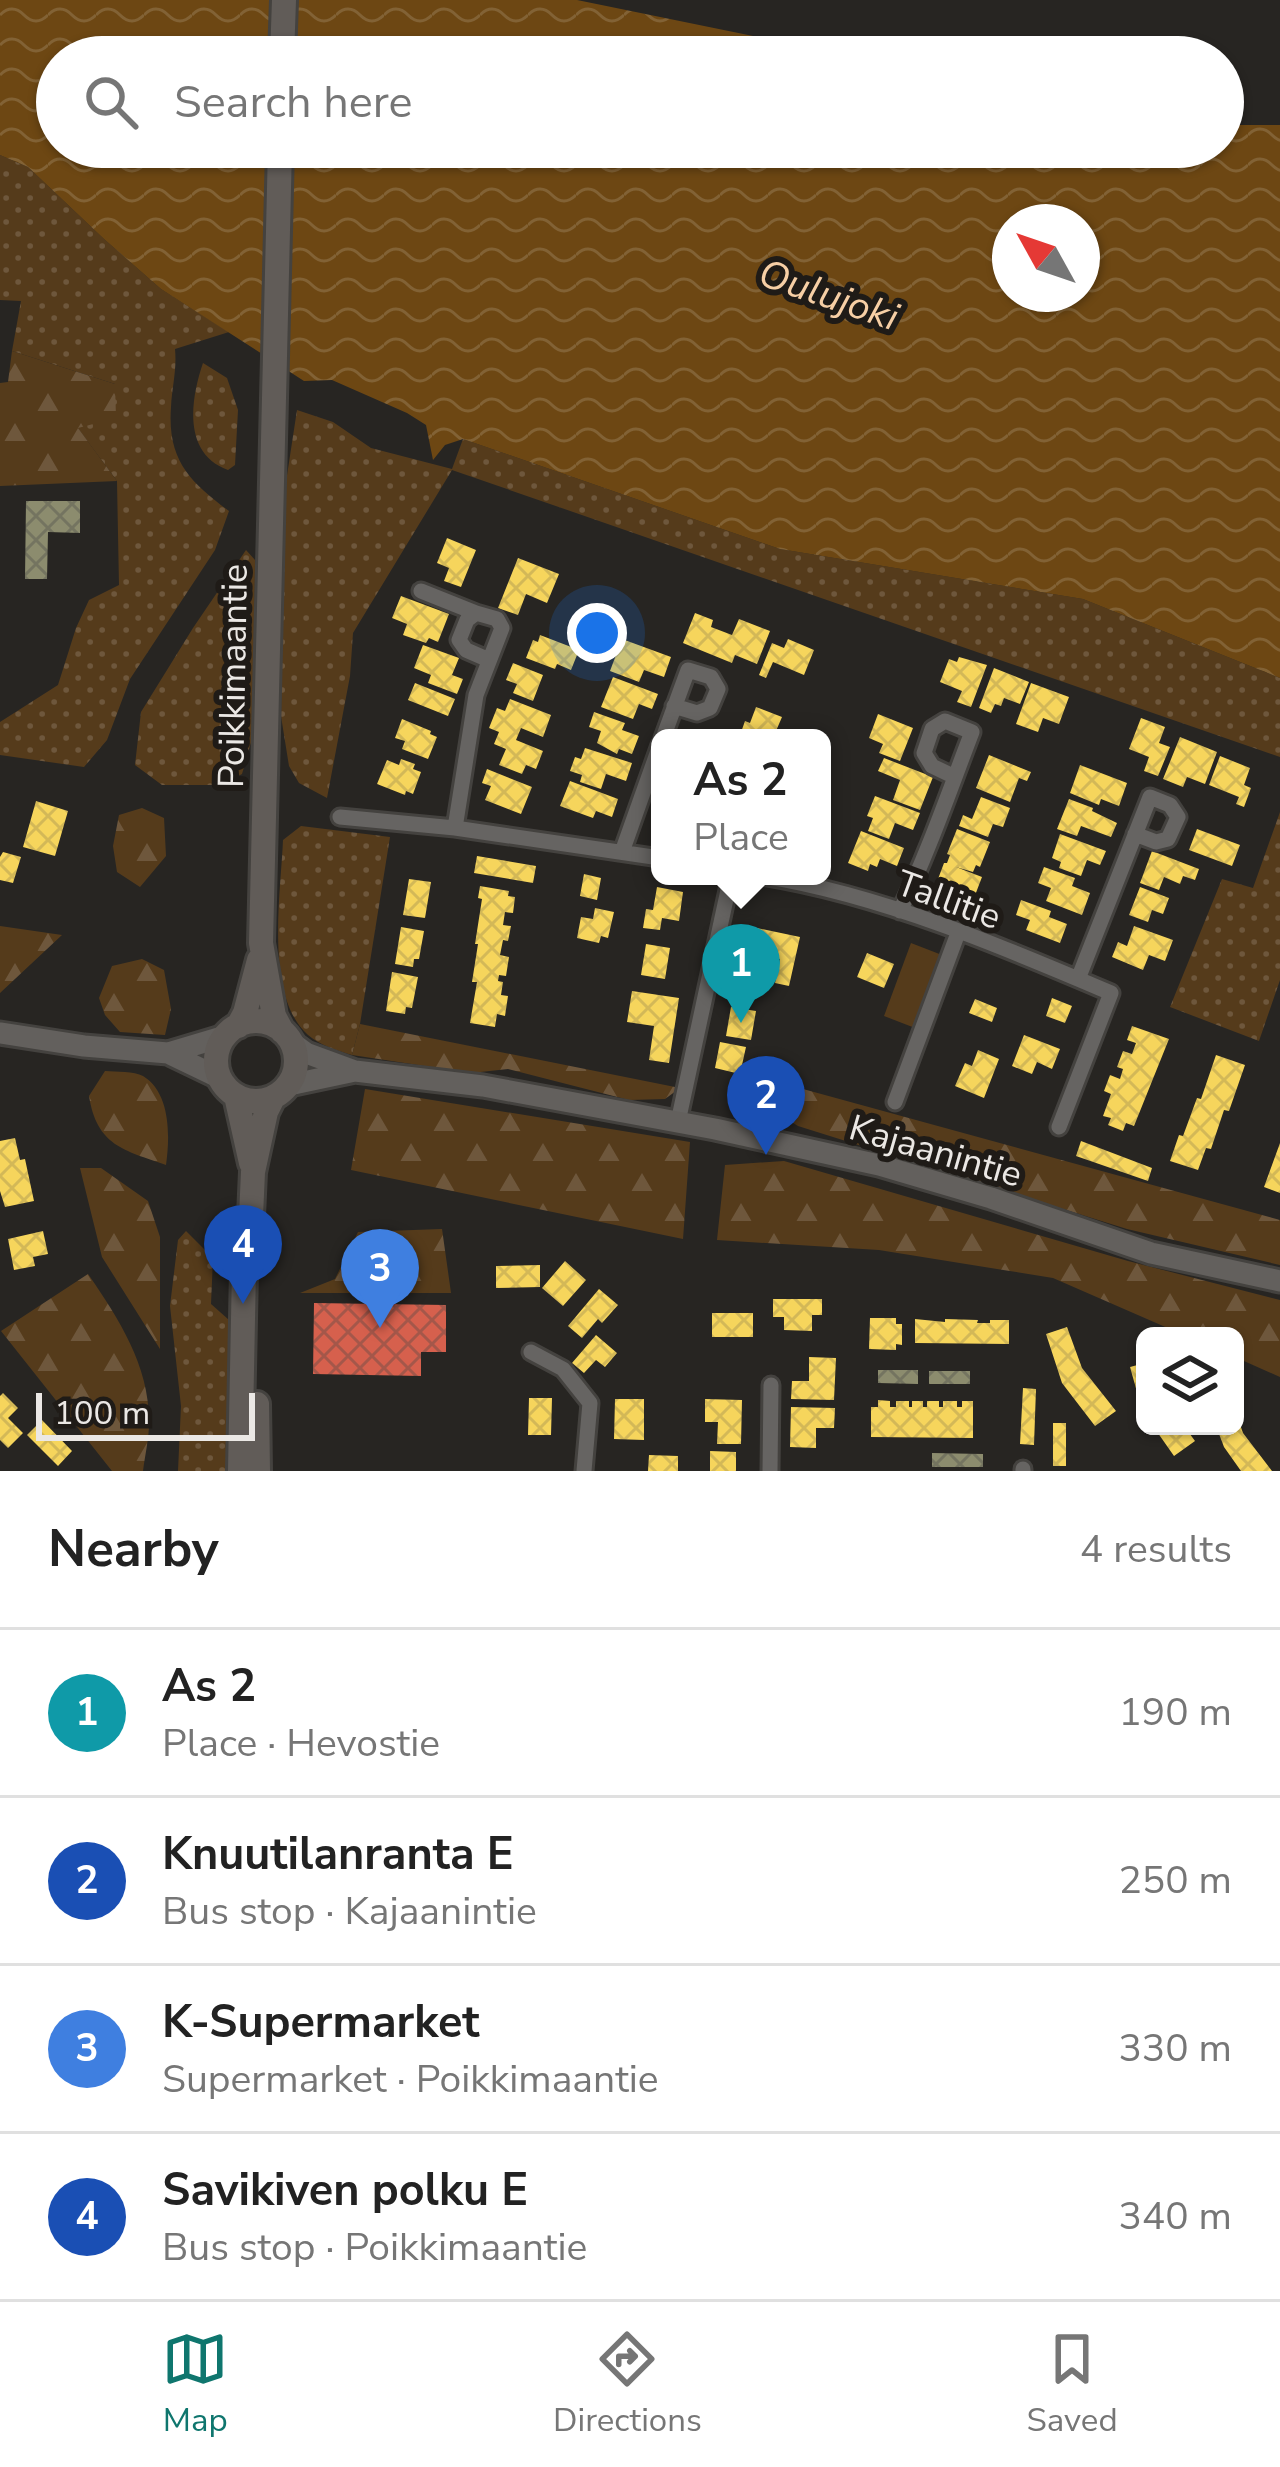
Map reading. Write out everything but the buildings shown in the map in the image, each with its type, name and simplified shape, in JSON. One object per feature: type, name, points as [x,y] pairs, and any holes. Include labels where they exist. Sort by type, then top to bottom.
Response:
[{"type":"main road","points":[[283,36],[284,0]]},
{"type":"main road","name":"Poikkimaantie","points":[[280,168],[261,952],[274,1016],[286,1036]]},
{"type":"main road","name":"Poikkimaantie","points":[[232,1031],[245,1012],[261,952]]},
{"type":"main road","points":[[0,1033],[168,1053],[261,1022],[286,1036],[296,1064],[280,1091],[253,1172],[244,1269],[241,1471]]},
{"type":"main road","points":[[232,1031],[217,1056],[253,1172]]},
{"type":"main road","name":"Kajaanintie","points":[[286,1036],[306,1053],[355,1071],[483,1086],[879,1165],[1151,1252],[1280,1281]]},
{"type":"main road","points":[[168,1053],[251,1101],[280,1091]]},
{"type":"main road","name":"Kajaanintie","points":[[280,1091],[355,1071]]},
{"type":"main road","points":[[251,1216],[257,1270],[258,1471]]},
{"type":"street","points":[[421,591],[496,619],[502,628],[476,695],[454,829]]},
{"type":"street","points":[[476,613],[466,620],[459,640],[466,650],[489,660]]},
{"type":"street","points":[[666,729],[674,706]]},
{"type":"street","points":[[622,852],[651,770]]},
{"type":"street","points":[[900,911],[955,777]]},
{"type":"street","points":[[340,817],[651,857]]},
{"type":"street","points":[[1078,979],[1136,834]]},
{"type":"street","points":[[678,1122],[728,885]]},
{"type":"street","name":"Tallitie","points":[[814,885],[900,911],[1111,993],[1059,1127]]},
{"type":"street","points":[[895,1102],[958,933]]},
{"type":"street","points":[[531,1352],[563,1370],[590,1403],[584,1471]]},
{"type":"street","points":[[770,1471],[771,1385]]},
{"type":"green space","points":[[0,155],[28,167],[161,289],[229,332],[175,349],[171,425],[184,468],[229,511],[215,550],[130,679],[107,740],[84,767],[0,755],[0,722],[58,685],[89,600],[119,585],[117,481],[77,427],[115,384],[12,351],[21,301],[0,300]]},
{"type":"green space","points":[[12,351],[115,384],[116,418],[78,428],[117,481],[0,486],[0,383],[8,382]]},
{"type":"green space","points":[[203,363],[227,378],[238,410],[235,465],[228,470],[203,452],[197,439],[193,409]]},
{"type":"green space","points":[[297,410],[333,422],[371,448],[452,469],[463,439],[780,549],[1083,599],[1280,678],[1280,757],[452,470],[353,633],[350,676],[327,798],[299,783],[289,766],[281,716],[284,495]]},
{"type":"green space","points":[[246,550],[255,560],[254,732],[242,774],[221,785],[162,785],[135,765],[141,712]]},
{"type":"green space","points":[[142,808],[164,818],[166,856],[140,887],[117,872],[113,846],[119,815]]},
{"type":"green space","points":[[1280,812],[1280,980],[1259,1041],[1170,1007],[1222,879],[1253,888]]},
{"type":"green space","points":[[301,826],[390,837],[352,1055],[308,1035],[285,996],[278,943],[283,840]]},
{"type":"green space","points":[[0,926],[62,935],[0,993]]},
{"type":"green space","points":[[911,943],[942,955],[915,1028],[884,1016]]},
{"type":"green space","points":[[142,959],[164,970],[171,1009],[165,1035],[120,1032],[105,1015],[99,998],[112,966]]},
{"type":"green space","points":[[360,1024],[680,1088],[665,1099],[629,1100],[508,1069],[471,1073],[352,1055]]},
{"type":"green space","points":[[105,1071],[139,1074],[159,1093],[168,1129],[166,1165],[125,1150],[98,1126],[89,1096]]},
{"type":"green space","points":[[756,1076],[1280,1220],[1280,1265],[1127,1229],[785,1118],[748,1112]]},
{"type":"green space","points":[[365,1089],[690,1142],[683,1239],[351,1170]]},
{"type":"green space","points":[[784,1161],[1280,1300],[1280,1377],[1244,1361],[1244,1327],[1165,1327],[1053,1278],[879,1250],[717,1240],[725,1165]]},
{"type":"green space","points":[[80,1168],[101,1168],[148,1201],[160,1237],[160,1349],[102,1257]]},
{"type":"green space","points":[[442,1229],[451,1293],[300,1293],[335,1279],[358,1232]]},
{"type":"green space","points":[[186,1231],[213,1258],[211,1304],[229,1320],[229,1471],[178,1471],[181,1406],[170,1306],[178,1240]]},
{"type":"green space","points":[[88,1274],[121,1326],[144,1382],[149,1423],[143,1471],[112,1471],[1,1331]]},
{"type":"water","name":"Oulujoki","points":[[0,0],[577,0],[753,36],[36,36],[36,168],[1244,168],[1244,125],[1280,125],[1280,678],[1083,599],[780,549],[463,439],[445,445],[433,460],[426,425],[332,380],[304,381],[161,289],[28,167],[0,155]]},
{"type":"place","name":"As 2","points":[[741,1023]]},
{"type":"place","name":"Knuutilanranta E","points":[[766,1155]]},
{"type":"place","name":"Savikiven polku E","points":[[243,1304]]},
{"type":"place","name":"K-Supermarket","points":[[380,1328]]}]
